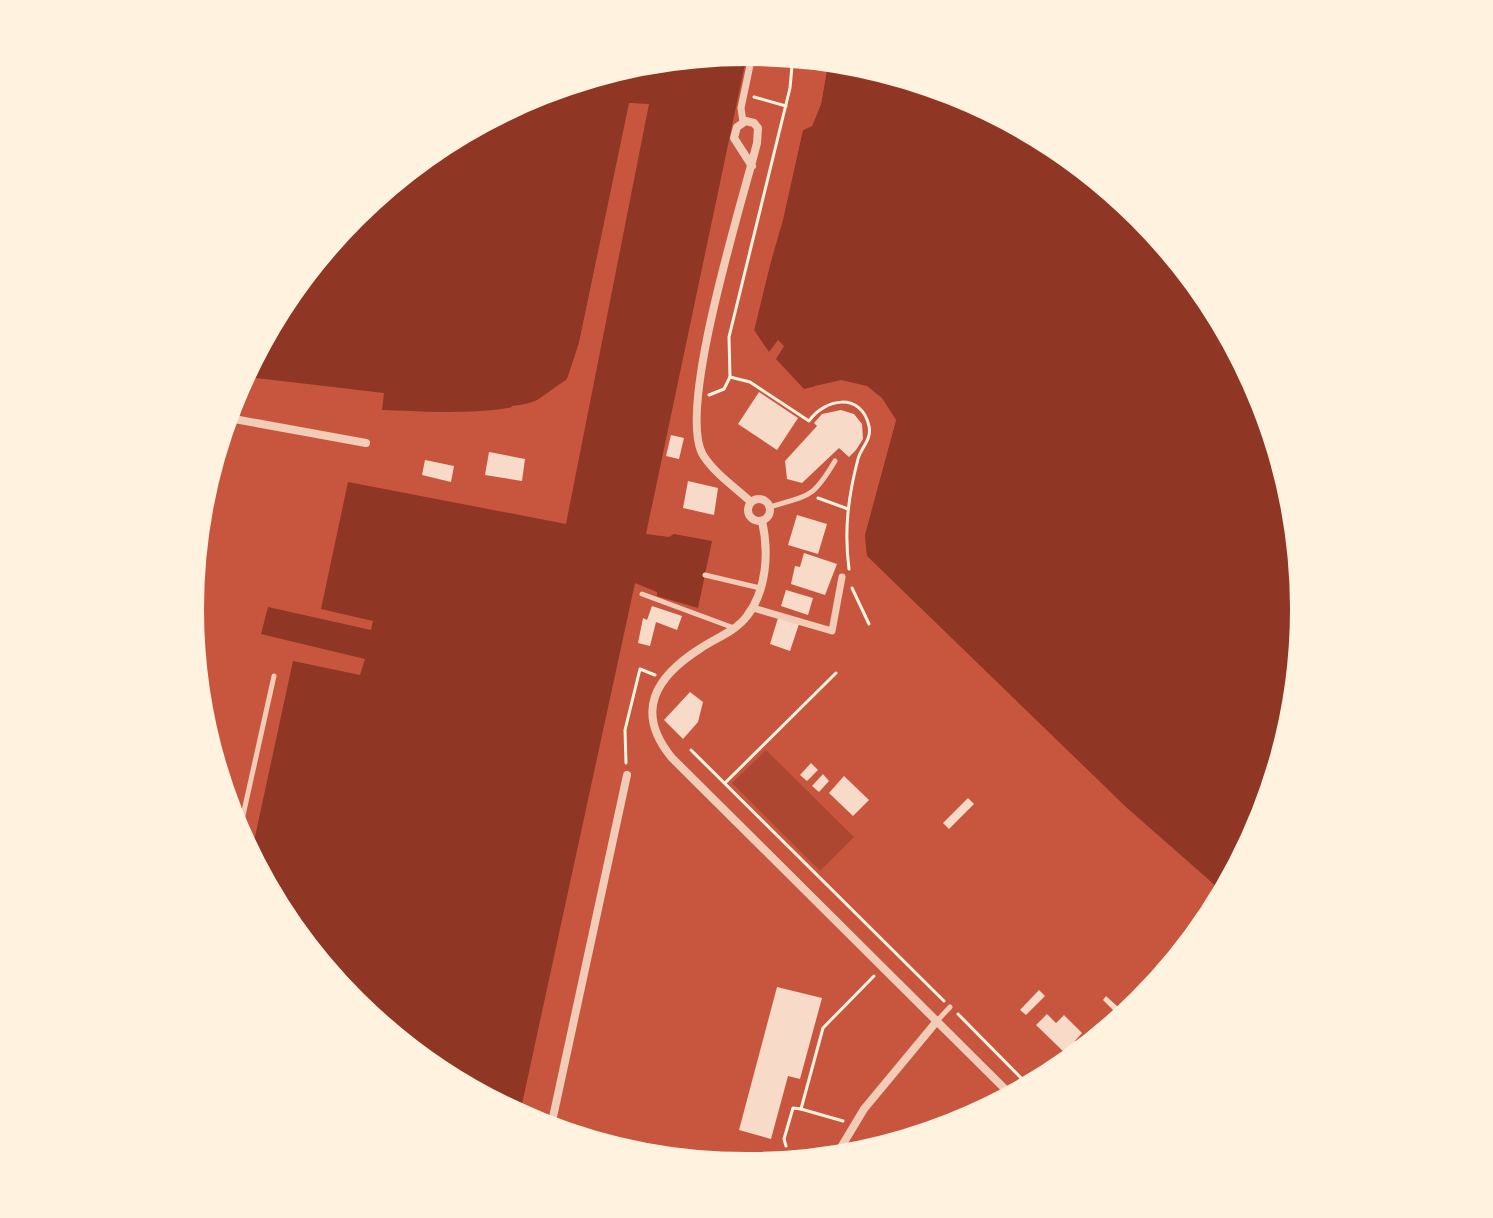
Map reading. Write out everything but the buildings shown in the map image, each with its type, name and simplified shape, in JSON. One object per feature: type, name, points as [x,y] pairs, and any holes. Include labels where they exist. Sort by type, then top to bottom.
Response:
[{"type":"street","points":[[743,122],[744,94],[750,64]]},
{"type":"street","points":[[752,166],[734,138],[737,127],[743,122],[754,123],[758,128],[752,166],[699,377],[697,436],[703,454],[751,502],[751,517],[762,521]]},
{"type":"street","points":[[236,419],[366,443]]},
{"type":"street","points":[[751,502],[762,499],[770,507],[768,517],[762,521]]},
{"type":"street","points":[[762,521],[765,565],[753,608],[734,628],[680,663],[663,680],[651,712],[659,742],[1005,1089]]},
{"type":"street","points":[[753,608],[832,631],[842,577]]},
{"type":"street","points":[[553,1118],[627,775]]},
{"type":"street","points":[[842,1146],[852,1127],[937,1021]]},
{"type":"lane","points":[[770,507],[811,495],[835,461]]},
{"type":"lane","points":[[705,575],[760,588]]},
{"type":"lane","points":[[642,594],[734,628]]},
{"type":"lane","points":[[243,817],[274,676]]},
{"type":"lane","points":[[937,1021],[950,1007]]},
{"type":"path","points":[[699,399],[724,389],[730,377],[729,337],[786,106],[791,66]]},
{"type":"path","points":[[744,94],[786,106]]},
{"type":"path","points":[[811,495],[829,505],[848,509]]},
{"type":"path","points":[[627,775],[625,730],[640,669],[663,680]]},
{"type":"path","points":[[725,783],[836,673]]},
{"type":"path","points":[[691,750],[1022,1079]]},
{"type":"path","points":[[801,1109],[823,1028],[874,976]]},
{"type":"path","points":[[786,1146],[784,1139],[793,1108],[852,1127]]},
{"type":"shaded area","points":[[745,64],[646,534],[669,537],[674,534],[712,541],[698,608],[657,596],[657,592],[635,583],[522,1106],[444,1062],[387,1019],[314,941],[275,881],[254,841],[293,661],[360,675],[365,659],[261,634],[268,607],[371,630],[373,621],[321,609],[348,482],[566,524],[649,104],[630,103],[579,343],[567,379],[552,393],[532,402],[481,411],[382,410],[384,393],[254,378],[293,306],[314,277],[387,199],[474,137],[538,105],[640,74]]},
{"type":"shaded area","points":[[827,70],[853,74],[955,105],[988,120],[1049,156],[1106,199],[1156,250],[1200,306],[1235,368],[1263,434],[1273,468],[1287,538],[1292,609],[1287,680],[1273,750],[1250,818],[1216,886],[1126,807],[867,556],[864,535],[896,420],[877,395],[857,384],[834,383],[804,389],[776,359],[784,346],[778,340],[769,352],[752,327],[783,220],[803,130],[812,126],[821,104]]},
{"type":"shaded area","points":[[766,750],[854,837],[820,871],[732,783]]},
{"type":"pier","points":[[823,70],[827,70],[821,104],[812,126],[803,130],[753,335],[748,326],[779,219],[799,129],[809,123],[817,103]]},
{"type":"pier","points":[[629,103],[635,103],[583,344],[570,381],[534,407],[509,411],[512,406],[533,403],[567,379],[579,343]]},
{"type":"pier","points":[[841,380],[867,386],[882,398],[896,420],[865,535],[867,562],[863,557],[861,534],[891,420],[879,400],[865,390],[841,384],[812,391],[815,386]]}]
